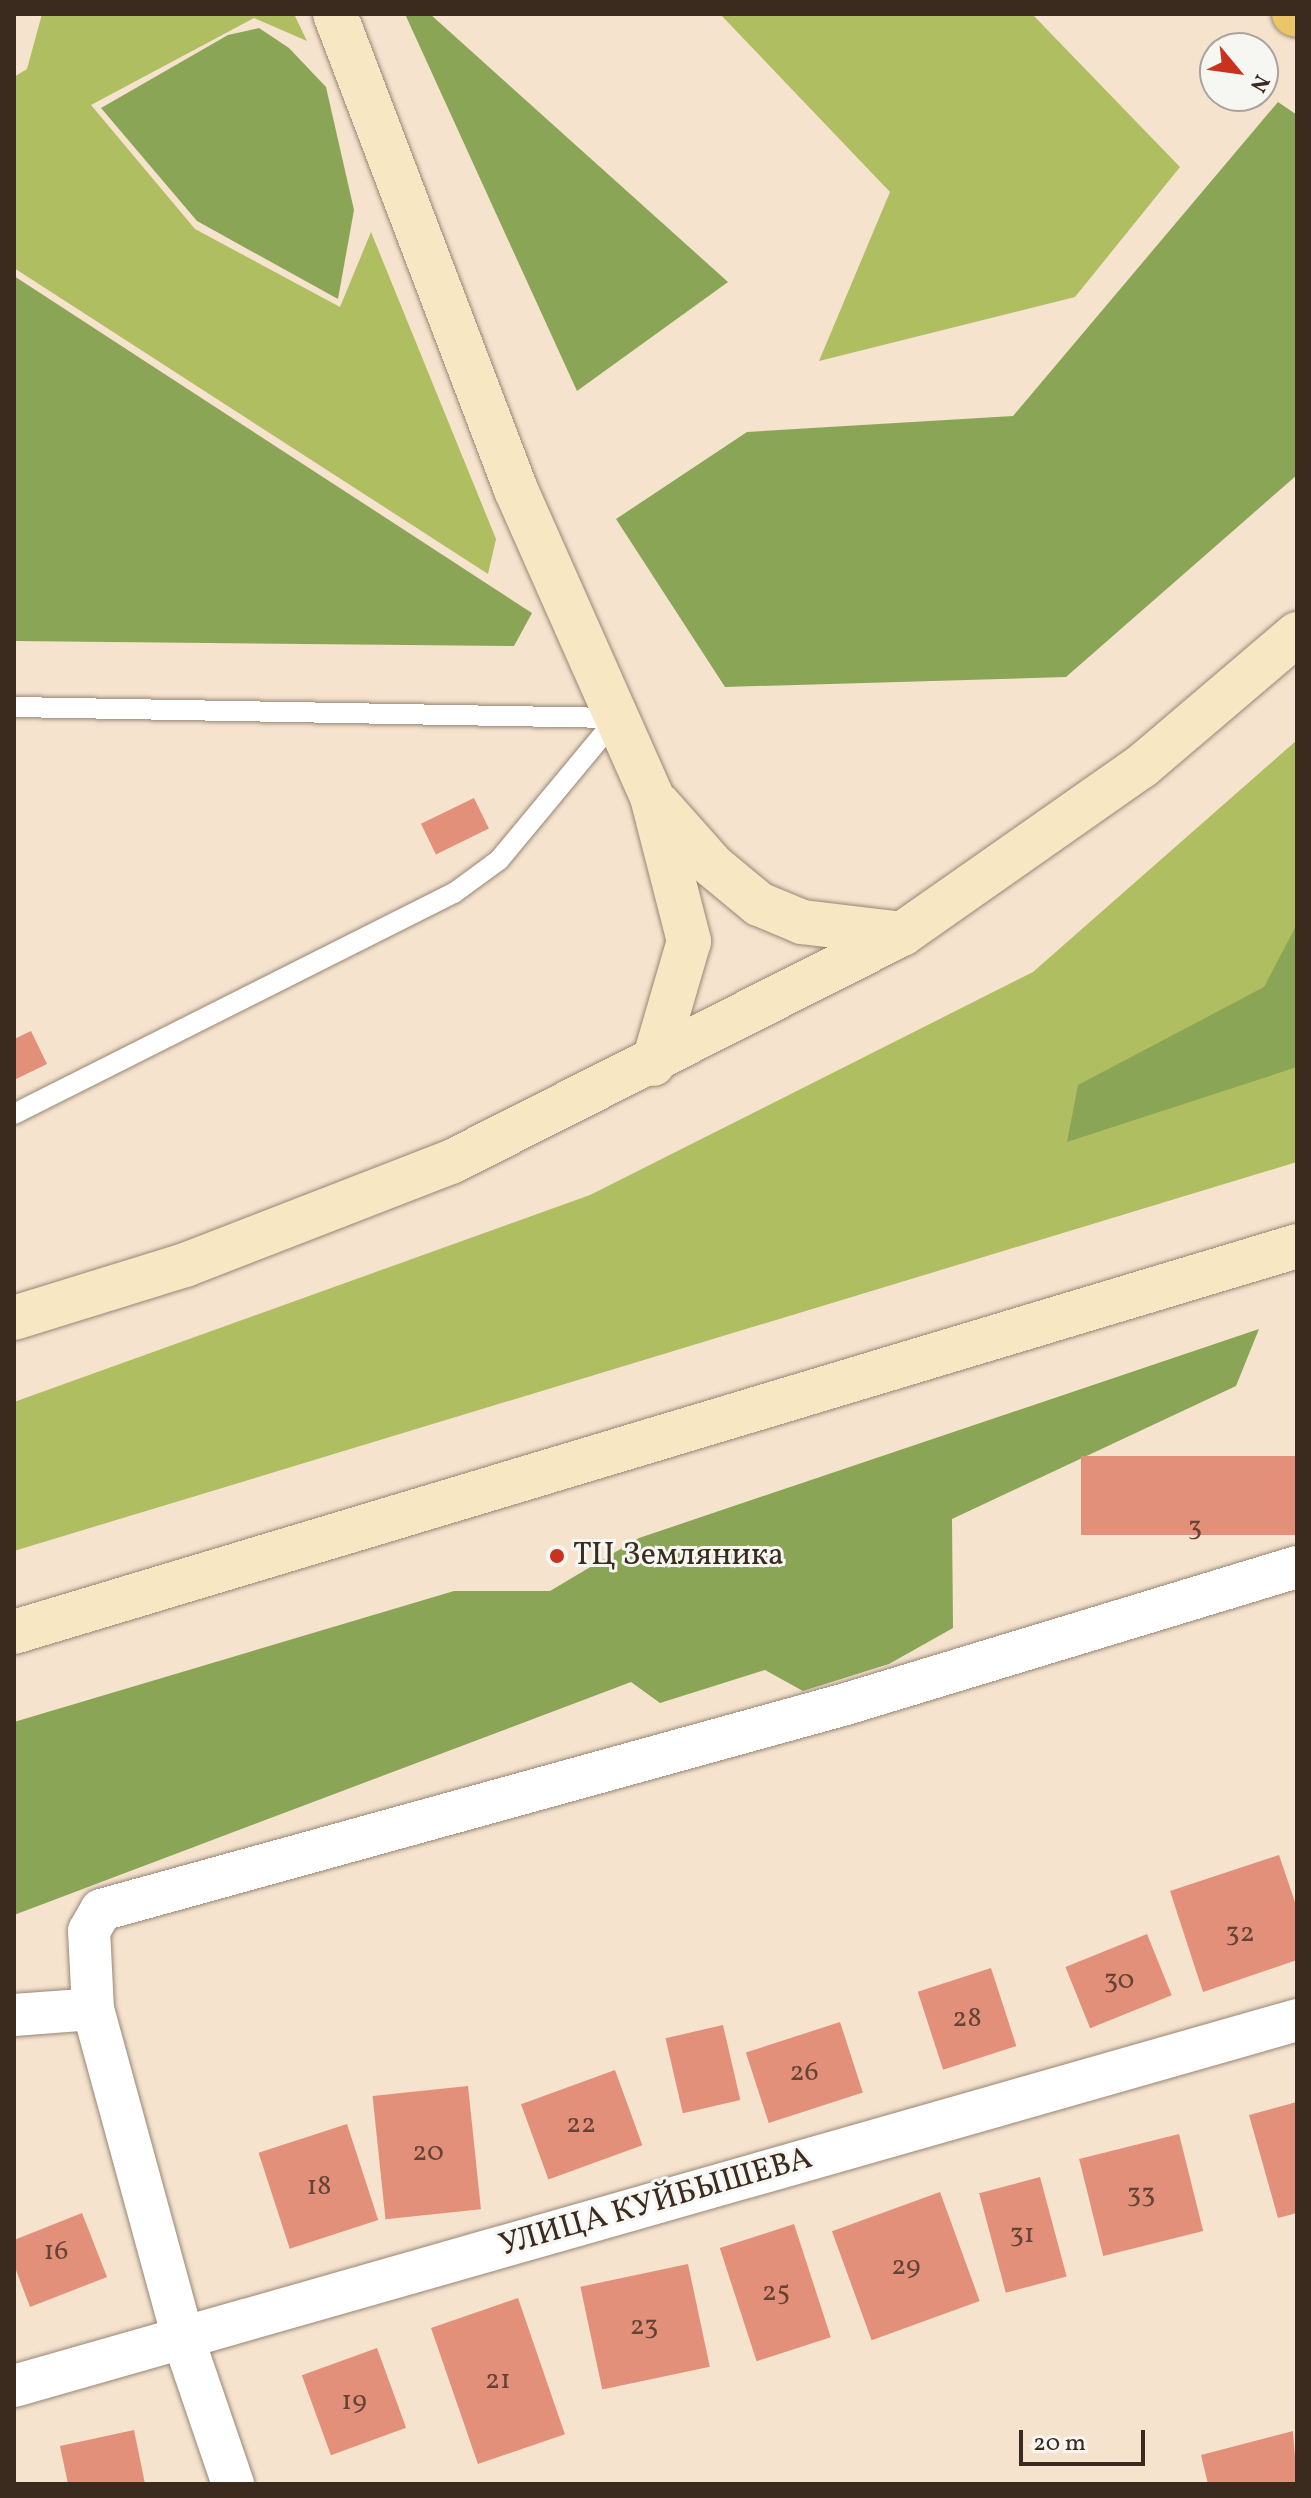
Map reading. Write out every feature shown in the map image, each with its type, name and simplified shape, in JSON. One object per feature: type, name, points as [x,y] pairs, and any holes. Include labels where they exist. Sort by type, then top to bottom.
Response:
[{"type":"main road","points":[[335,14],[516,490],[652,797],[689,941],[653,1064]]},
{"type":"main road","points":[[14,1318],[185,1265],[451,1162],[653,1064],[902,934],[1142,766],[1297,634]]},
{"type":"main road","points":[[652,797],[713,866],[759,904],[802,922],[902,934]]},
{"type":"main road","points":[[14,1632],[1297,1246]]},
{"type":"street","points":[[233,2484],[183,2338],[93,2009],[89,1931],[101,1910],[846,1704],[1297,1567]]},
{"type":"street","points":[[14,2015],[93,2009]]},
{"type":"street","name":"УЛИЦА КУЙБЫШЕВА","points":[[14,2386],[1297,2020]]},
{"type":"lane","points":[[14,707],[617,718]]},
{"type":"lane","points":[[14,1114],[454,893],[499,860],[617,718]]},
{"type":"green space","points":[[42,14],[294,14],[307,41],[254,18],[91,105],[195,229],[340,307],[371,232],[496,539],[488,574],[14,268],[14,77],[27,69]]},
{"type":"green space","points":[[405,14],[430,14],[728,282],[577,391]]},
{"type":"green space","points":[[720,14],[1032,14],[1180,167],[1075,297],[819,361],[890,192]]},
{"type":"green space","points":[[259,28],[289,48],[326,87],[354,210],[338,299],[197,221],[101,108],[228,35]]},
{"type":"green space","points":[[1279,103],[1297,115],[1297,475],[1066,677],[725,687],[616,519],[747,432],[1013,416],[1270,112],[1279,112]]},
{"type":"green space","points":[[14,276],[532,613],[514,646],[14,641]]},
{"type":"green space","points":[[1297,740],[1297,1162],[14,1551],[14,1402],[590,1195],[1033,972]]},
{"type":"green space","points":[[1297,924],[1297,1067],[1067,1142],[1078,1085],[1264,987]]},
{"type":"green space","points":[[1259,1329],[1236,1386],[952,1519],[953,1628],[889,1664],[803,1691],[765,1670],[660,1703],[631,1682],[14,1915],[14,1722],[454,1591],[550,1591],[639,1538]]},
{"type":"building","points":[[474,798],[489,829],[436,854],[421,824]]},
{"type":"building","points":[[31,1031],[47,1064],[14,1080],[14,1039]]},
{"type":"building","points":[[1081,1456],[1297,1456],[1297,1535],[1081,1535]]},
{"type":"building","points":[[1279,1855],[1297,1908],[1297,1960],[1203,1992],[1170,1891]]},
{"type":"building","points":[[1147,1934],[1172,1995],[1090,2028],[1065,1967]]},
{"type":"building","points":[[991,1968],[1016,2046],[943,2070],[918,1992]]},
{"type":"building","points":[[840,2022],[863,2092],[769,2123],[746,2053]]},
{"type":"building","points":[[723,2025],[740,2100],[683,2113],[666,2038]]},
{"type":"building","points":[[615,2070],[642,2145],[548,2179],[521,2104]]},
{"type":"building","points":[[468,2086],[481,2209],[385,2219],[373,2096]]},
{"type":"building","points":[[1297,2102],[1297,2213],[1278,2218],[1249,2115]]},
{"type":"building","points":[[347,2124],[378,2220],[290,2249],[259,2153]]},
{"type":"building","points":[[1179,2134],[1203,2231],[1103,2256],[1079,2159]]},
{"type":"building","points":[[1040,2177],[1067,2276],[1006,2293],[979,2193]]},
{"type":"building","points":[[940,2192],[980,2301],[872,2340],[832,2231]]},
{"type":"building","points":[[82,2213],[107,2277],[30,2307],[14,2265],[14,2240]]},
{"type":"building","points":[[794,2224],[831,2337],[757,2361],[720,2248]]},
{"type":"building","points":[[688,2264],[710,2367],[602,2390],[580,2287]]},
{"type":"building","points":[[518,2298],[565,2434],[478,2464],[431,2328]]},
{"type":"building","points":[[377,2348],[406,2428],[331,2455],[302,2375]]},
{"type":"building","points":[[134,2430],[145,2484],[68,2484],[60,2446]]},
{"type":"building","points":[[1293,2431],[1297,2484],[1208,2484],[1201,2455]]},
{"type":"place","name":"ТЦ Земляника","points":[[557,1556]]}]
